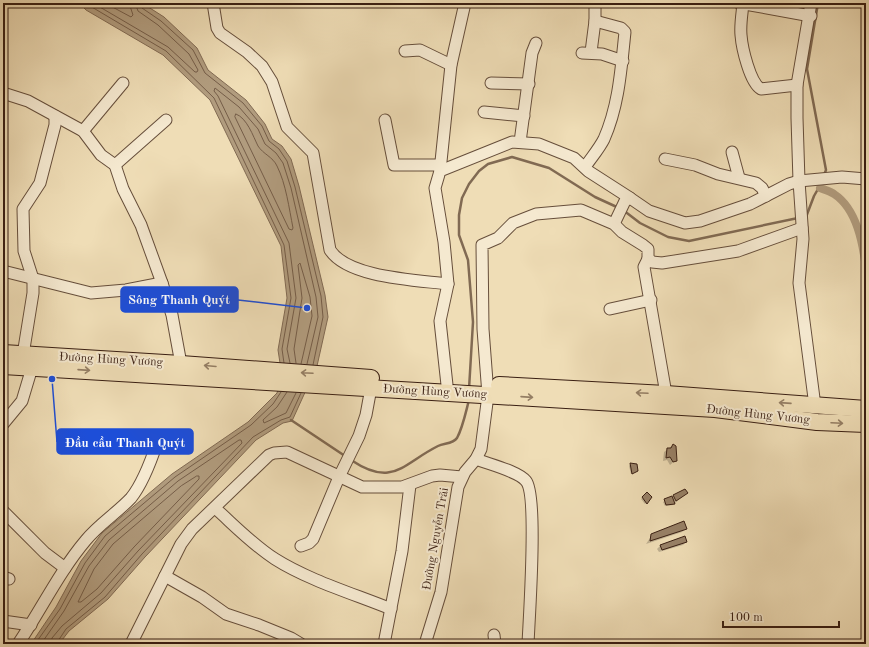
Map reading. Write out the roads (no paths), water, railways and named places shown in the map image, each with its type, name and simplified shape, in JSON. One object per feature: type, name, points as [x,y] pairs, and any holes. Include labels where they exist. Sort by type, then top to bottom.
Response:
[{"type":"highway","name":"Đường Hùng Vương","points":[[3,353],[28,361],[454,388]]},
{"type":"highway","name":"Đường Hùng Vương","points":[[3,366],[28,361],[181,364],[249,376]]},
{"type":"highway","name":"Đường Hùng Vương","points":[[345,381],[371,388],[485,388],[666,394],[866,409]]},
{"type":"highway","name":"Đường Hùng Vương","points":[[485,388],[715,410],[817,422],[866,424]]},
{"type":"street","points":[[214,3],[217,28],[220,33],[247,52],[262,66],[272,82],[287,127],[313,153],[330,250],[334,257],[341,262],[365,271],[448,284]]},
{"type":"street","points":[[454,388],[440,321],[448,284],[444,242],[434,188],[440,168],[451,65],[465,3]]},
{"type":"street","points":[[595,3],[595,21],[586,53],[602,54],[622,62]]},
{"type":"street","points":[[797,85],[761,89],[756,85],[745,54],[741,35],[741,3],[811,16]]},
{"type":"street","points":[[811,3],[811,16],[797,85],[798,181],[803,239],[799,282],[816,406]]},
{"type":"street","points":[[585,167],[604,139],[620,88],[625,31],[595,21]]},
{"type":"street","points":[[520,142],[532,53],[536,43]]},
{"type":"street","points":[[405,51],[420,50],[451,65]]},
{"type":"street","points":[[83,131],[123,83]]},
{"type":"street","points":[[491,83],[529,84]]},
{"type":"street","points":[[3,93],[28,101],[83,131],[101,155],[115,165],[123,189],[141,225],[162,283],[172,315],[181,364]]},
{"type":"street","points":[[484,112],[524,116]]},
{"type":"street","points":[[3,424],[22,401],[28,361],[33,279],[24,251],[23,210],[40,183],[55,125],[55,116]]},
{"type":"street","points":[[115,165],[166,120]]},
{"type":"street","points":[[386,120],[392,163],[394,166],[440,168],[512,142],[539,144],[555,149],[574,158],[624,205],[648,211],[673,221],[686,223],[700,222],[750,204],[798,181],[842,177],[866,179]]},
{"type":"street","points":[[732,152],[739,178]]},
{"type":"street","points":[[665,159],[690,164],[718,174],[739,178],[760,186],[766,196]]},
{"type":"street","points":[[624,205],[614,224],[622,232],[646,247],[648,252],[648,259],[644,267],[651,300],[666,394]]},
{"type":"street","name":"Đường Nguyễn Trãi","points":[[425,644],[441,592],[458,487],[462,477],[476,460],[482,444],[485,388],[482,245],[498,238],[513,223],[536,214],[581,210],[614,224]]},
{"type":"street","points":[[648,259],[652,262],[662,263],[738,250],[802,221]]},
{"type":"street","points":[[3,271],[91,293],[126,290],[162,283]]},
{"type":"street","points":[[610,309],[651,300]]},
{"type":"street","points":[[301,546],[309,543],[313,538],[339,477],[352,451],[363,425],[371,388]]},
{"type":"street","points":[[18,644],[65,568],[86,540],[102,523],[130,498],[151,461],[157,443]]},
{"type":"street","points":[[131,644],[181,544],[192,529],[269,455],[286,452],[362,487],[390,488],[410,485],[432,476],[462,477]]},
{"type":"street","points":[[476,460],[520,476],[526,480],[530,489],[531,528],[528,644]]},
{"type":"street","points":[[384,644],[402,551],[410,485]]},
{"type":"street","points":[[214,508],[256,546],[275,559],[297,571],[391,609]]},
{"type":"street","points":[[3,511],[45,553],[65,568]]},
{"type":"street","points":[[165,576],[202,597],[226,614],[294,642]]},
{"type":"street","points":[[3,621],[31,625]]},
{"type":"water","points":[[79,3],[142,3],[164,17],[197,48],[208,70],[246,100],[265,124],[272,139],[282,146],[291,159],[299,186],[325,295],[328,317],[317,366],[292,421],[283,423],[256,440],[145,557],[108,599],[69,631],[59,644],[31,644],[56,607],[81,561],[102,533],[172,474],[248,422],[277,393],[282,376],[278,350],[287,298],[281,246],[210,100],[163,55],[86,10]]},
{"type":"waterway","points":[[818,3],[807,69],[826,170],[824,175]]},
{"type":"waterway","points":[[469,389],[473,322],[468,260],[459,235],[459,215],[462,198],[469,184],[479,171],[488,164],[512,157],[549,168],[595,197],[619,208]]},
{"type":"waterway","points":[[806,217],[814,196],[822,182]]},
{"type":"waterway","points":[[820,188],[834,194],[848,209],[858,228],[866,269]]},
{"type":"waterway","points":[[623,210],[640,223],[668,237],[689,241],[798,218]]},
{"type":"waterway","points":[[351,460],[365,468],[377,472],[387,473],[406,466],[438,446],[451,442],[457,438],[469,400]]},
{"type":"waterway","points":[[291,420],[345,456]]},
{"type":"place","name":"Sông Thanh Quýt","points":[[307,308]]},
{"type":"place","name":"Đầu cầu Thanh Quýt","points":[[52,379]]}]
